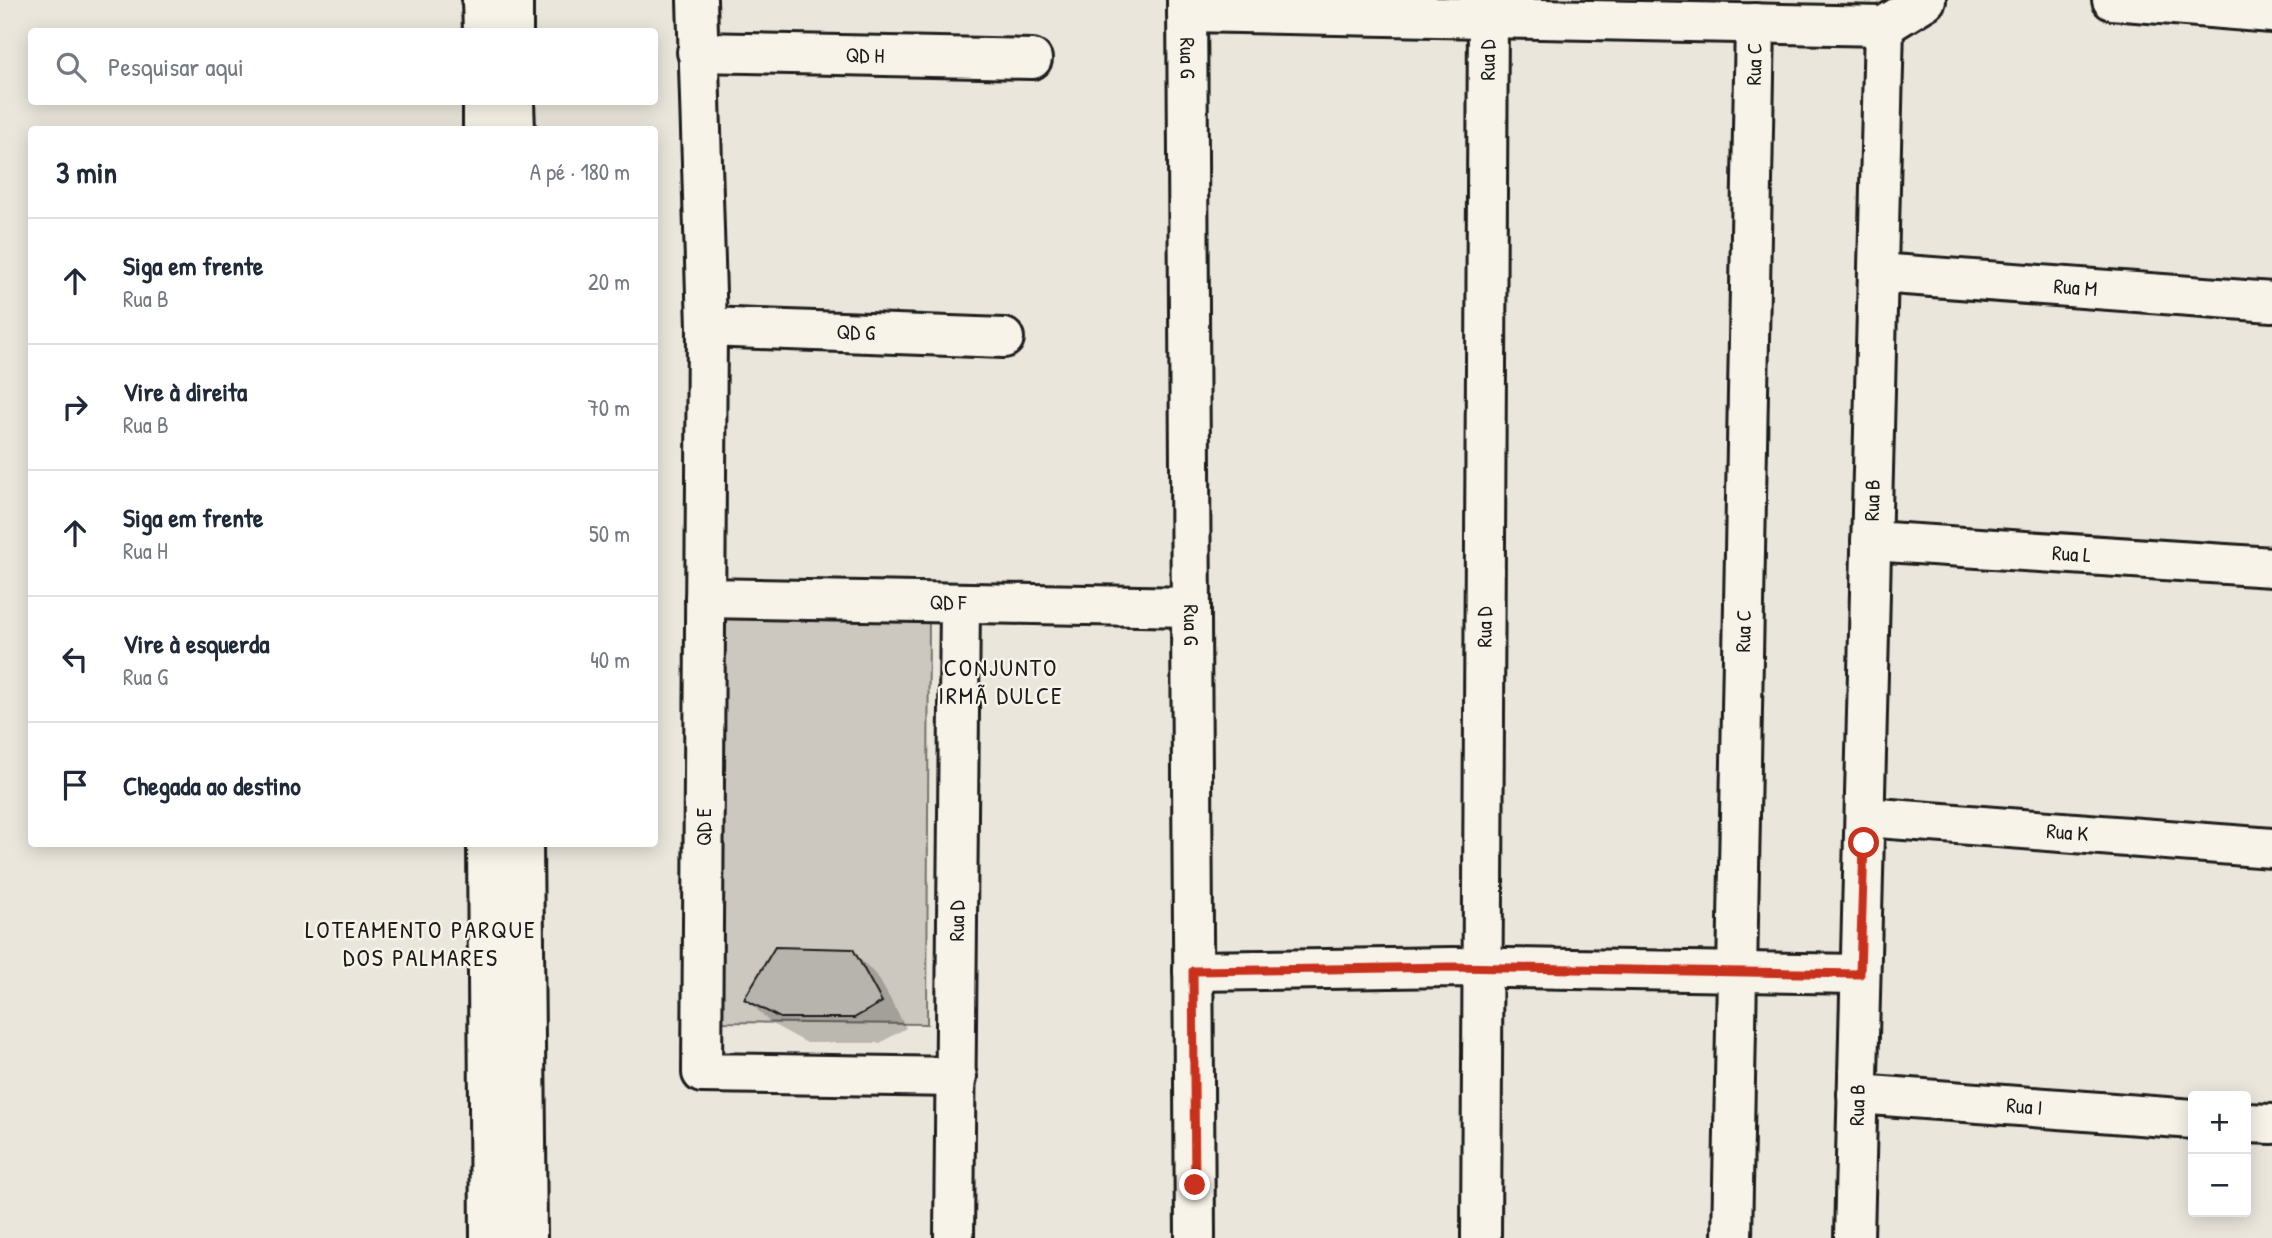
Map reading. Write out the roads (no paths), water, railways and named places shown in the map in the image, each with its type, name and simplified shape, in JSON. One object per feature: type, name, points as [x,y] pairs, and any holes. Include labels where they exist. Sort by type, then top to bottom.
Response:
[{"type":"street","points":[[482,0],[482,28]]},
{"type":"street","points":[[513,0],[513,28]]},
{"type":"street","name":"QD E","points":[[697,0],[707,327],[702,1073],[957,1077]]},
{"type":"street","points":[[1187,6],[1488,18],[1884,26],[1926,0]]},
{"type":"street","points":[[2112,0],[2272,13]]},
{"type":"street","name":"Rua G","points":[[1187,6],[1195,1238]]},
{"type":"street","name":"Rua D","points":[[1481,1238],[1488,18]]},
{"type":"street","name":"Rua C","points":[[1732,1238],[1755,23]]},
{"type":"street","name":"Rua B","points":[[1854,1238],[1884,26]]},
{"type":"street","name":"QD H","points":[[697,52],[1032,59]]},
{"type":"street","points":[[483,105],[483,126]]},
{"type":"street","points":[[514,105],[514,126]]},
{"type":"street","name":"Rua M","points":[[1878,273],[2272,302]]},
{"type":"street","name":"QD G","points":[[707,327],[1004,338]]},
{"type":"street","name":"Rua L","points":[[1871,541],[2272,567]]},
{"type":"street","name":"QD F","points":[[705,598],[1191,607]]},
{"type":"street","name":"Rua D","points":[[954,1238],[960,603]]},
{"type":"street","name":"Rua K","points":[[1865,817],[2272,848]]},
{"type":"street","points":[[487,847],[490,1238]]},
{"type":"street","points":[[523,847],[527,1238]]},
{"type":"street","points":[[1193,971],[1483,968],[1860,974]]},
{"type":"street","name":"Rua I","points":[[1857,1094],[2188,1119]]},
{"type":"street","points":[[2251,1122],[2272,1124]]},
{"type":"district","name":"CONJUNTO IRMÃ DULCE","points":[[1001,682]]},
{"type":"district","name":"LOTEAMENTO PARQUE DOS PALMARES","points":[[421,944]]}]
